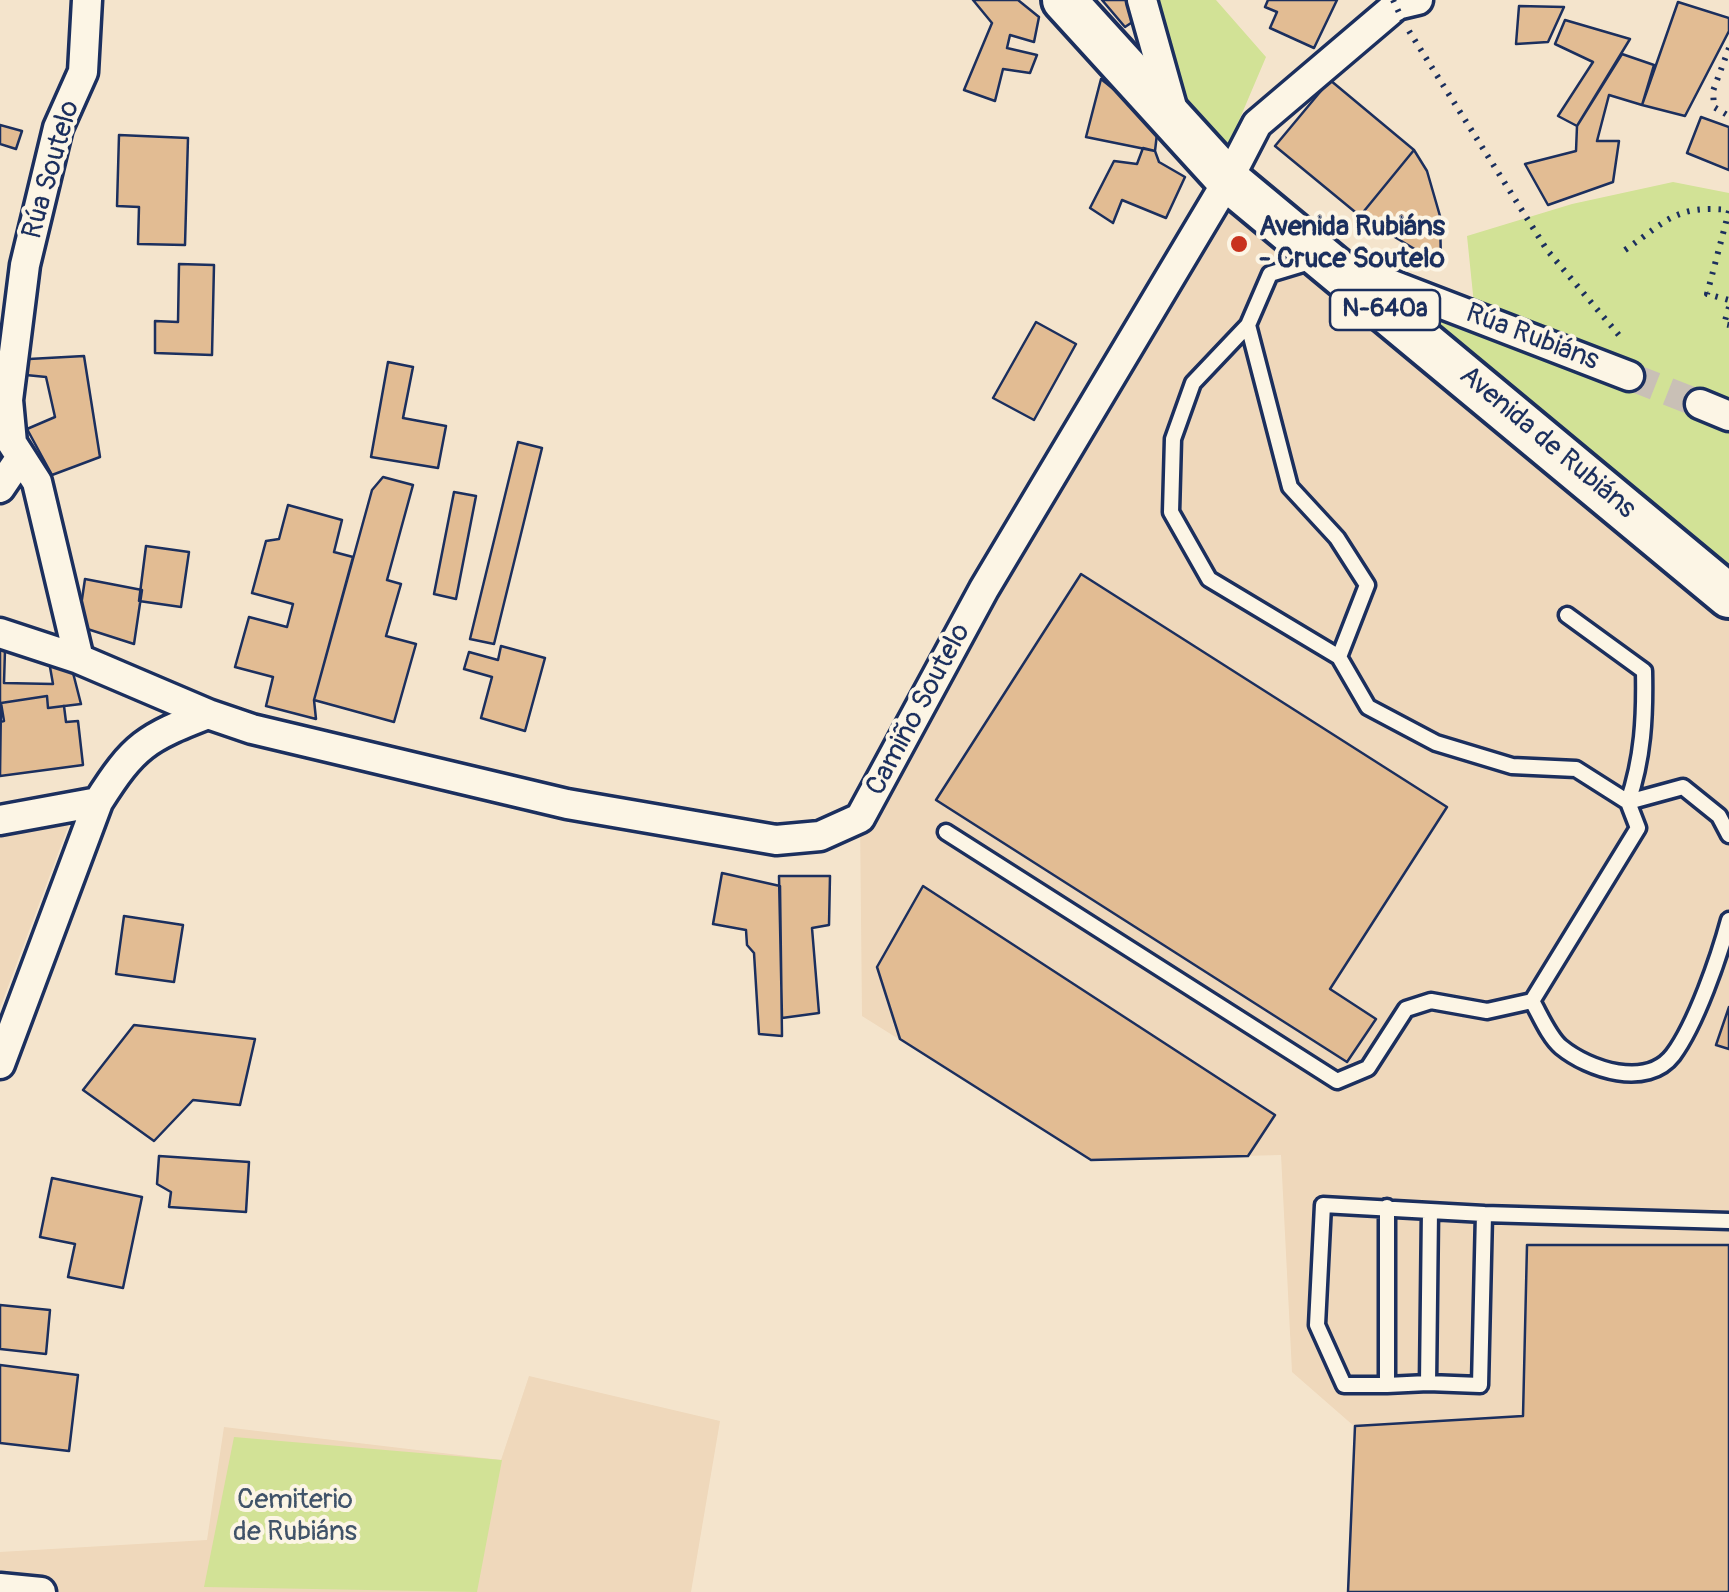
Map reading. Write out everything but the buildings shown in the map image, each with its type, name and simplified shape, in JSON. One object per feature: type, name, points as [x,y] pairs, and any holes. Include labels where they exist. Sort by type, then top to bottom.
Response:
[{"type":"main road","name":"Avenida de Rubiáns","points":[[1064,0],[1228,180],[1729,596]]},
{"type":"street","name":"Rúa Soutelo","points":[[79,660],[37,482],[12,443],[8,400],[25,266],[58,128],[83,72],[87,0]]},
{"type":"street","points":[[1142,0],[1177,125]]},
{"type":"street","points":[[1228,180],[1257,124],[1397,5],[1411,13]]},
{"type":"street","name":"Camiño Soutelo","points":[[208,714],[252,729],[566,804],[776,840],[820,836],[860,818],[984,590],[1228,180]]},
{"type":"street","name":"Rúa Rubiáns","points":[[1323,258],[1630,376]]},
{"type":"street","points":[[1700,404],[1729,416]]},
{"type":"street","points":[[0,488],[21,458]]},
{"type":"street","points":[[0,633],[79,660],[208,714]]},
{"type":"street","points":[[1,1059],[98,802],[122,764],[150,736],[208,714]]},
{"type":"street","points":[[0,820],[98,802]]},
{"type":"street","points":[[0,1588],[40,1592]]},
{"type":"lane","points":[[946,832],[1337,1081],[1368,1068],[1406,1009],[1431,1001],[1487,1010],[1532,1001],[1638,828],[1628,802],[1576,769],[1512,766],[1436,743],[1368,707],[1339,657],[1209,579],[1171,512],[1173,439],[1194,383],[1248,325],[1270,274],[1323,258]]},
{"type":"lane","points":[[1248,325],[1290,487],[1337,538],[1367,585],[1339,657]]},
{"type":"lane","points":[[1567,615],[1644,671],[1645,720],[1639,770],[1628,802]]},
{"type":"lane","points":[[1628,802],[1683,787],[1719,816],[1729,835]]},
{"type":"lane","points":[[1532,1001],[1560,1046],[1610,1071],[1644,1075],[1672,1058],[1719,959],[1729,920]]},
{"type":"lane","points":[[1484,1214],[1480,1385],[1344,1385],[1316,1325],[1323,1205],[1729,1222]]},
{"type":"lane","points":[[1387,1207],[1387,1385]]},
{"type":"lane","points":[[1428,1382],[1430,1211]]},
{"type":"path","points":[[1393,0],[1411,13],[1547,250],[1629,348]]},
{"type":"path","points":[[1729,48],[1713,91],[1714,107],[1729,116]]},
{"type":"path","points":[[1625,250],[1681,210],[1707,206],[1729,211],[1707,294],[1729,304],[1724,324],[1729,325]]},
{"type":"shaded area","points":[[1228,180],[1729,592],[1729,1592],[1355,1427],[1292,1372],[1281,1155],[1091,1160],[862,1016],[860,818]]},
{"type":"shaded area","points":[[83,787],[0,1008],[0,805]]},
{"type":"shaded area","points":[[529,1376],[720,1421],[691,1592],[0,1592],[0,1552],[207,1540],[224,1427],[501,1460]]},
{"type":"green space","points":[[1142,0],[1216,0],[1266,57],[1232,137],[1279,223],[1177,125]]},
{"type":"green space","points":[[1673,182],[1729,193],[1729,596],[1323,258],[1475,314],[1467,236],[1572,204]]},
{"type":"green space","name":"Cemiterio de Rubiáns","points":[[234,1437],[502,1460],[477,1592],[204,1587]]},
{"type":"tunnel","points":[[1629,376],[1700,404]]},
{"type":"place","name":"Avenida Rubiáns - Cruce Soutelo","points":[[1239,244]]}]
